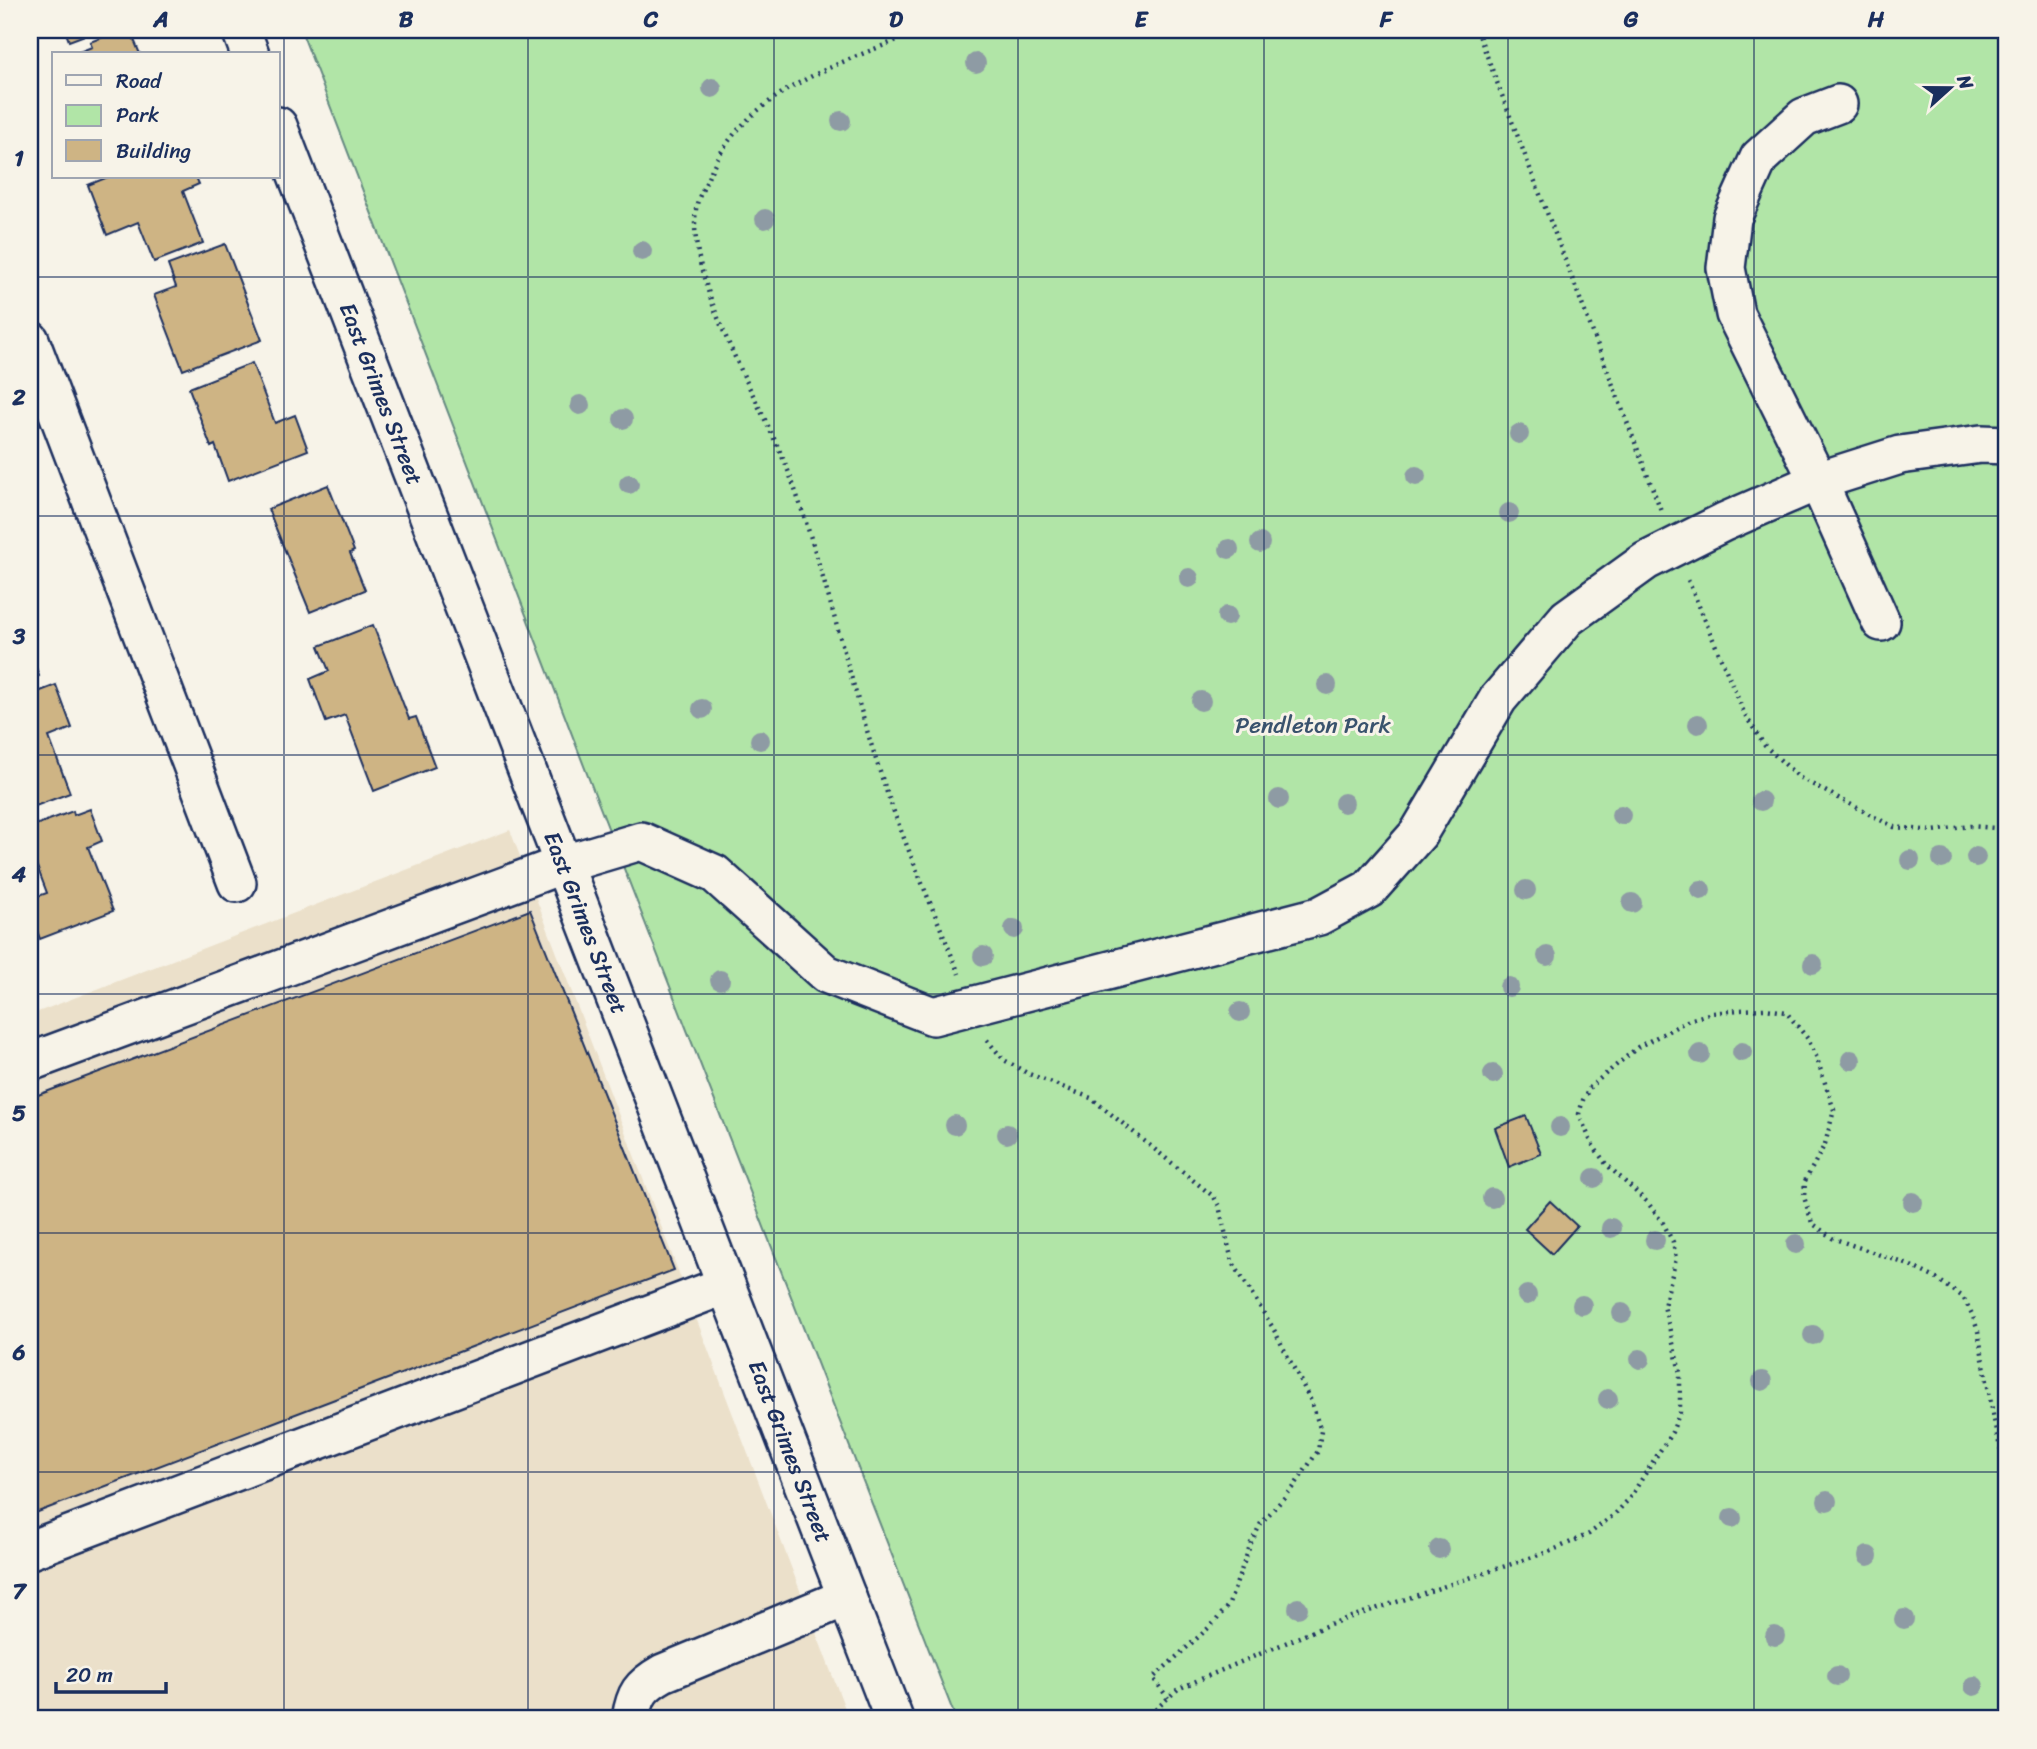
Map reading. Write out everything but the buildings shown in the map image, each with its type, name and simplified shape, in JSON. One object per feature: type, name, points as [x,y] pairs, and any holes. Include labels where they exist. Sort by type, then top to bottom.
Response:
[{"type":"street","points":[[241,30],[249,52]]},
{"type":"street","points":[[1838,104],[1804,117],[1759,158],[1732,218],[1726,268],[1735,314],[1818,481],[1881,622]]},
{"type":"street","name":"East Grimes Street","points":[[280,131],[894,1719]]},
{"type":"street","points":[[30,340],[237,883]]},
{"type":"street","points":[[30,1062],[565,864],[641,841],[715,874],[827,974],[933,1016],[1319,916],[1369,889],[1418,834],[1498,699],[1567,618],[1646,561],[1724,522],[1818,481],[1900,455],[1981,444],[2007,444]]},
{"type":"street","points":[[30,1549],[726,1285]]},
{"type":"street","points":[[631,1719],[635,1698],[646,1683],[663,1673],[847,1597]]},
{"type":"path","points":[[922,30],[806,79],[782,91],[757,109],[733,134],[713,164],[697,204],[695,244],[715,307],[791,479],[884,784],[972,1006],[989,1042],[1004,1060],[1029,1074],[1091,1098],[1214,1197],[1219,1206],[1232,1261],[1279,1340],[1311,1401],[1321,1431],[1318,1451],[1293,1488],[1261,1523],[1229,1604],[1215,1622],[1153,1678],[1168,1698]]},
{"type":"path","points":[[1145,1719],[1178,1689],[1330,1624],[1551,1550],[1589,1534],[1629,1499],[1672,1433],[1680,1412],[1680,1372],[1664,1306],[1676,1259],[1673,1242],[1663,1223],[1647,1203],[1606,1164],[1591,1144],[1579,1114],[1590,1087],[1638,1047],[1689,1020],[1712,1013],[1765,1009],[1786,1012],[1808,1039],[1834,1110],[1825,1144],[1805,1181],[1804,1197],[1812,1223],[1832,1238],[1909,1265],[1937,1279],[1963,1297],[1978,1331],[1996,1431],[2007,1474]]},
{"type":"shaded area","points":[[510,830],[849,1719],[30,1719],[30,1015]]},
{"type":"green space","name":"Pendleton Park","points":[[301,30],[2007,30],[2007,1719],[956,1719],[596,797]]}]
